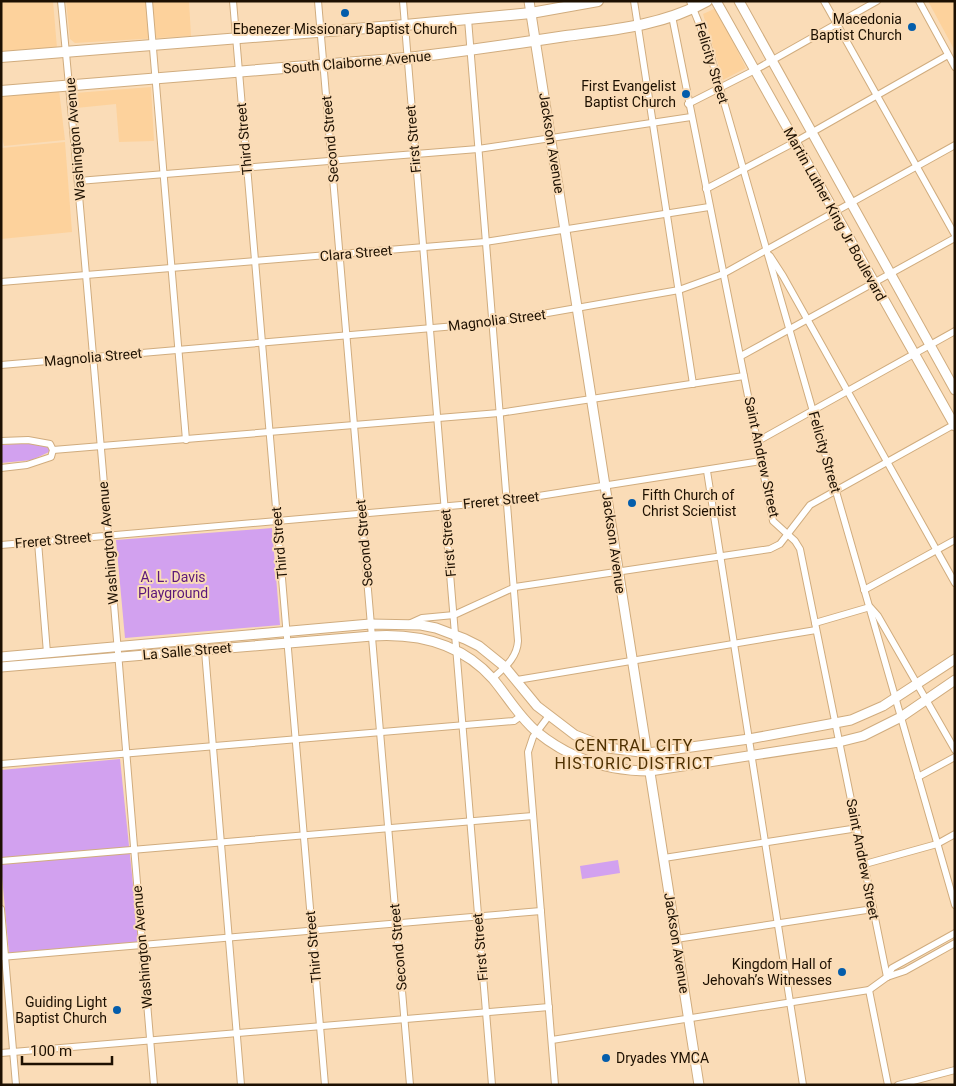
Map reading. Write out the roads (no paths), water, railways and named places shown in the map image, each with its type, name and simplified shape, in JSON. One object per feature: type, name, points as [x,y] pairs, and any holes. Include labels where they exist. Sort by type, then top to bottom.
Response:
[{"type":"main road","points":[[1,57],[405,25],[531,13],[598,1]]},
{"type":"main road","name":"South Claiborne Avenue","points":[[1,91],[471,51],[637,25],[672,16],[692,5],[707,1]]},
{"type":"street","name":"Washington Avenue","points":[[61,1],[87,275],[106,536],[119,657],[133,849],[154,1085]]},
{"type":"street","points":[[149,1],[186,440]]},
{"type":"street","name":"Third Street","points":[[233,1],[325,1085]]},
{"type":"street","name":"Second Street","points":[[318,1],[410,1085]]},
{"type":"street","name":"First Street","points":[[402,1],[492,1085]]},
{"type":"street","name":"Jackson Avenue","points":[[529,1],[699,1085]]},
{"type":"street","points":[[634,1],[693,384]]},
{"type":"street","name":"Martin Luther King Jr Boulevard","points":[[716,1],[954,425]]},
{"type":"street","name":"Martin Luther King Jr Boulevard","points":[[739,1],[955,390]]},
{"type":"street","points":[[741,356],[955,237],[824,1]]},
{"type":"street","points":[[688,104],[755,70],[876,1]]},
{"type":"street","points":[[919,1],[955,66]]},
{"type":"street","name":"Felicity Street","points":[[692,5],[720,89],[955,905]]},
{"type":"street","name":"Saint Andrew Street","points":[[672,16],[690,117],[741,356],[758,441],[760,461],[774,521],[800,549],[887,977]]},
{"type":"street","points":[[468,19],[518,647],[511,661],[492,679]]},
{"type":"street","points":[[706,189],[795,142],[948,55]]},
{"type":"street","points":[[78,181],[478,149],[690,117]]},
{"type":"street","name":"Magnolia Street","points":[[1,365],[491,323],[679,290],[723,274],[955,144]]},
{"type":"street","name":"Clara Street","points":[[1,282],[485,242],[709,207]]},
{"type":"street","points":[[766,250],[808,320],[955,583]]},
{"type":"street","points":[[758,441],[955,331]]},
{"type":"street","points":[[1,441],[46,442],[54,450],[499,413],[744,376]]},
{"type":"street","points":[[408,624],[422,618],[454,615],[514,588],[770,550],[780,544],[806,508],[954,425]]},
{"type":"street","points":[[1,468],[44,461],[51,457],[54,450]]},
{"type":"street","name":"Freret Street","points":[[1,545],[507,501],[760,461]]},
{"type":"street","points":[[707,470],[803,1085]]},
{"type":"street","points":[[864,590],[955,540]]},
{"type":"street","points":[[38,542],[47,653]]},
{"type":"street","points":[[517,680],[734,644],[815,626],[870,607],[878,616],[955,750]]},
{"type":"street","name":"La Salle Street","points":[[1,657],[370,624],[408,624],[436,628],[455,634],[479,646],[505,667],[548,717],[575,735],[608,748],[648,753],[749,739],[836,724],[869,714],[955,659]]},
{"type":"street","name":"La Salle Street","points":[[1,667],[372,636],[418,636],[434,640],[456,651],[492,679],[521,716],[537,732],[566,751],[595,764],[616,770],[650,771],[752,757],[839,742],[869,734],[901,717],[955,680]]},
{"type":"street","points":[[204,639],[241,1085]]},
{"type":"street","points":[[1,764],[380,734],[514,721],[521,716]]},
{"type":"street","points":[[548,717],[529,744],[528,752],[555,1085]]},
{"type":"street","points":[[918,777],[955,756]]},
{"type":"street","points":[[1,862],[133,849],[533,816]]},
{"type":"street","points":[[664,858],[858,828]]},
{"type":"street","points":[[865,864],[937,844],[955,834]]},
{"type":"street","points":[[1,909],[16,1085]]},
{"type":"street","points":[[676,940],[873,909]]},
{"type":"street","points":[[4,957],[541,911]]},
{"type":"street","points":[[887,977],[892,968],[955,933]]},
{"type":"street","points":[[552,1040],[790,1004],[869,990],[887,977],[905,971],[955,942]]},
{"type":"street","points":[[869,990],[888,1085]]},
{"type":"street","points":[[1,1054],[549,1007]]},
{"type":"street","points":[[898,1085],[955,1070]]},
{"type":"place","name":"Ebenezer Missionary Baptist Church","points":[[345,13]]},
{"type":"place","name":"Macedonia Baptist Church","points":[[912,27]]},
{"type":"place","name":"First Evangelist Baptist Church","points":[[686,94]]},
{"type":"place","name":"Fifth Church of Christ Scientist","points":[[632,503]]},
{"type":"place","name":"Kingdom Hall of Jehovah’s Witnesses","points":[[842,972]]},
{"type":"place","name":"Guiding Light Baptist Church","points":[[117,1010]]},
{"type":"place","name":"Dryades YMCA","points":[[606,1058]]},
{"type":"district","name":"CENTRAL CITY HISTORIC DISTRICT","points":[[634,754]]},
{"type":"park label","name":"A. L. Davis Playground","points":[[173,586]]}]
